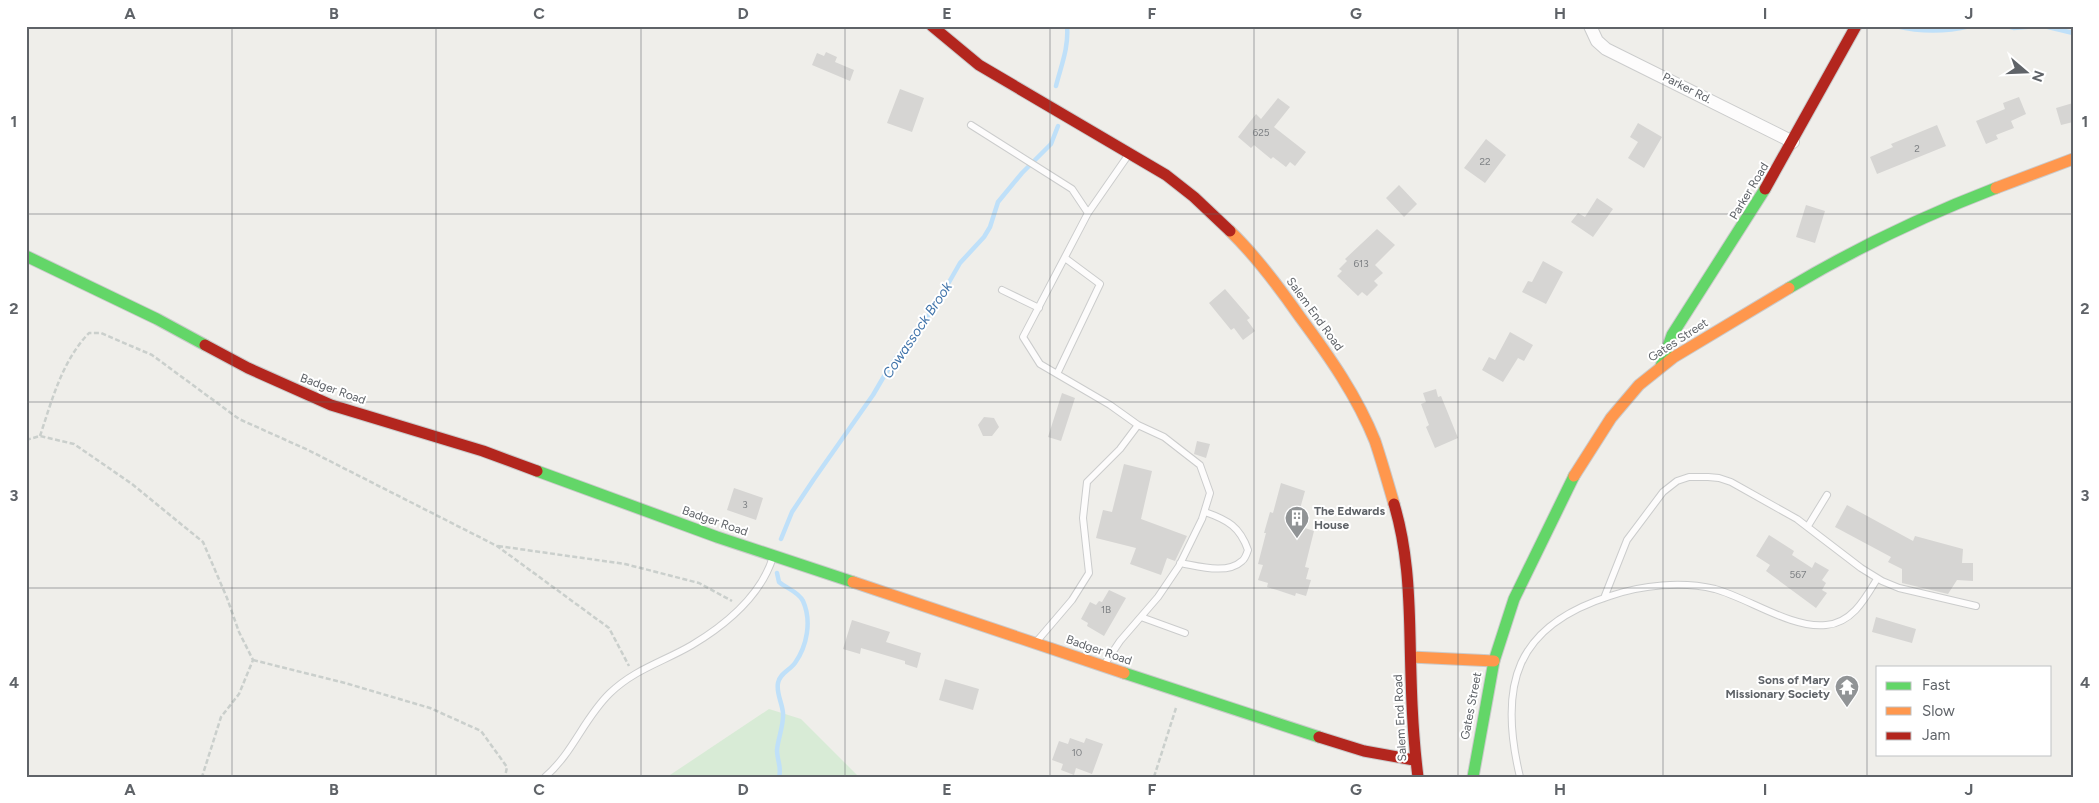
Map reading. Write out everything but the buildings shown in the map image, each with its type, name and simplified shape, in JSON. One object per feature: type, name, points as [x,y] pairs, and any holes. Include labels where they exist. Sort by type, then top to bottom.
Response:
[{"type":"street","name":"Salem End Road","points":[[932,26],[980,65],[1130,152],[1166,175],[1194,197],[1242,243],[1299,314],[1336,366],[1375,442],[1399,520],[1408,574],[1414,760],[1418,777]]},
{"type":"street","name":"Parker Rd.","points":[[1590,26],[1597,41],[1606,49],[1793,142]]},
{"type":"street","name":"Parker Road","points":[[1661,366],[1672,335],[1747,221],[1793,142],[1856,26]]},
{"type":"street","name":"Gates Street","points":[[1473,777],[1494,661],[1505,624],[1521,583],[1579,467],[1618,409],[1639,385],[1661,366],[1802,280],[1878,238],[1950,206],[2073,159]]},
{"type":"street","name":"Badger Road","points":[[26,256],[157,319],[248,368],[331,405],[483,451],[708,534],[1180,692],[1370,753],[1414,760]]},
{"type":"street","points":[[1411,657],[1494,661]]},
{"type":"street","name":"Gates Street","points":[[1467,777],[1477,751]]},
{"type":"lane","points":[[971,125],[1072,189],[1088,213]]},
{"type":"lane","points":[[1103,666],[1120,641],[1158,597],[1180,563],[1205,512],[1210,493],[1200,465],[1164,437],[1138,425],[1110,405],[1040,364],[1024,337],[1088,213],[1130,152]]},
{"type":"lane","points":[[1057,374],[1100,284],[1065,258]]},
{"type":"lane","points":[[1002,290],[1039,308]]},
{"type":"lane","points":[[1036,643],[1072,600],[1089,573],[1084,518],[1087,482],[1120,449],[1138,425]]},
{"type":"lane","points":[[1604,598],[1626,540],[1663,492],[1677,481],[1689,477],[1708,477],[1725,480],[1746,489],[1808,526],[1877,579],[1899,588],[1976,606]]},
{"type":"lane","points":[[1808,526],[1827,494]]},
{"type":"lane","points":[[1180,563],[1228,568],[1242,561],[1248,550],[1243,535],[1225,518],[1205,512]]},
{"type":"lane","points":[[545,777],[566,756],[594,710],[609,694],[633,674],[692,644],[742,606],[762,584],[774,556]]},
{"type":"lane","points":[[1520,777],[1512,738],[1511,711],[1513,688],[1524,657],[1536,638],[1556,620],[1577,608],[1630,589],[1686,586],[1705,588],[1737,597],[1796,620],[1826,625],[1838,622],[1854,612],[1877,579]]},
{"type":"lane","points":[[1140,617],[1185,633]]},
{"type":"path","points":[[40,436],[58,381],[78,345],[89,333],[101,333],[152,355],[239,419],[308,450],[497,546],[609,628],[633,674]]},
{"type":"path","points":[[26,440],[40,436],[74,444],[132,484],[203,542],[253,660],[239,694],[221,717],[202,777]]},
{"type":"path","points":[[497,546],[625,564],[699,583],[742,606]]},
{"type":"path","points":[[253,660],[345,682],[421,705],[472,727],[480,731],[507,767],[505,777]]},
{"type":"path","points":[[1154,777],[1180,692]]},
{"type":"green space","points":[[769,709],[801,719],[859,777],[667,777]]},
{"type":"waterway","name":"Cowassock Brook","points":[[1056,86],[1066,49],[1067,26]]},
{"type":"waterway","points":[[1896,26],[1933,31],[1970,26]]},
{"type":"waterway","points":[[2007,26],[2014,28],[2037,26]]},
{"type":"waterway","points":[[2044,26],[2073,33]]},
{"type":"waterway","name":"Cowassock Brook","points":[[781,539],[792,512],[814,479],[873,395],[890,366],[936,305],[960,263],[984,237],[990,227],[998,202],[1022,173],[1051,144],[1058,126]]},
{"type":"waterway","name":"Cowassock Brook","points":[[777,573],[779,582],[803,601],[808,625],[803,649],[778,683],[783,718],[777,750],[780,770],[779,777]]},
{"type":"traffic: fast","points":[[1789,288],[1839,259],[1890,234],[1996,188]]},
{"type":"traffic: fast","points":[[1661,366],[1672,335],[1765,189]]},
{"type":"traffic: fast","points":[[26,256],[157,319],[205,345]]},
{"type":"traffic: fast","points":[[537,471],[717,537],[853,582]]},
{"type":"traffic: fast","points":[[1473,777],[1494,661],[1514,599],[1574,476]]},
{"type":"traffic: fast","points":[[1124,673],[1319,737]]},
{"type":"traffic: slow","points":[[1996,188],[2073,159]]},
{"type":"traffic: slow","points":[[1230,231],[1276,283],[1342,377],[1360,408],[1375,441],[1394,504]]},
{"type":"traffic: slow","points":[[1574,476],[1611,418],[1639,385],[1674,357],[1789,288]]},
{"type":"traffic: slow","points":[[853,582],[1124,673]]},
{"type":"traffic: slow","points":[[1411,657],[1494,661]]},
{"type":"traffic: jam","points":[[932,26],[979,65],[1166,175],[1194,197],[1230,231]]},
{"type":"traffic: jam","points":[[1765,189],[1856,26]]},
{"type":"traffic: jam","points":[[205,345],[248,368],[331,405],[483,451],[537,471]]},
{"type":"traffic: jam","points":[[1394,504],[1402,536],[1409,602],[1411,689],[1418,777]]},
{"type":"traffic: jam","points":[[1319,737],[1364,751],[1414,760]]},
{"type":"place","name":"The Edwards House","points":[[1297,539]]},
{"type":"place","name":"Sons of Mary Missionary Society","points":[[1847,708]]}]
